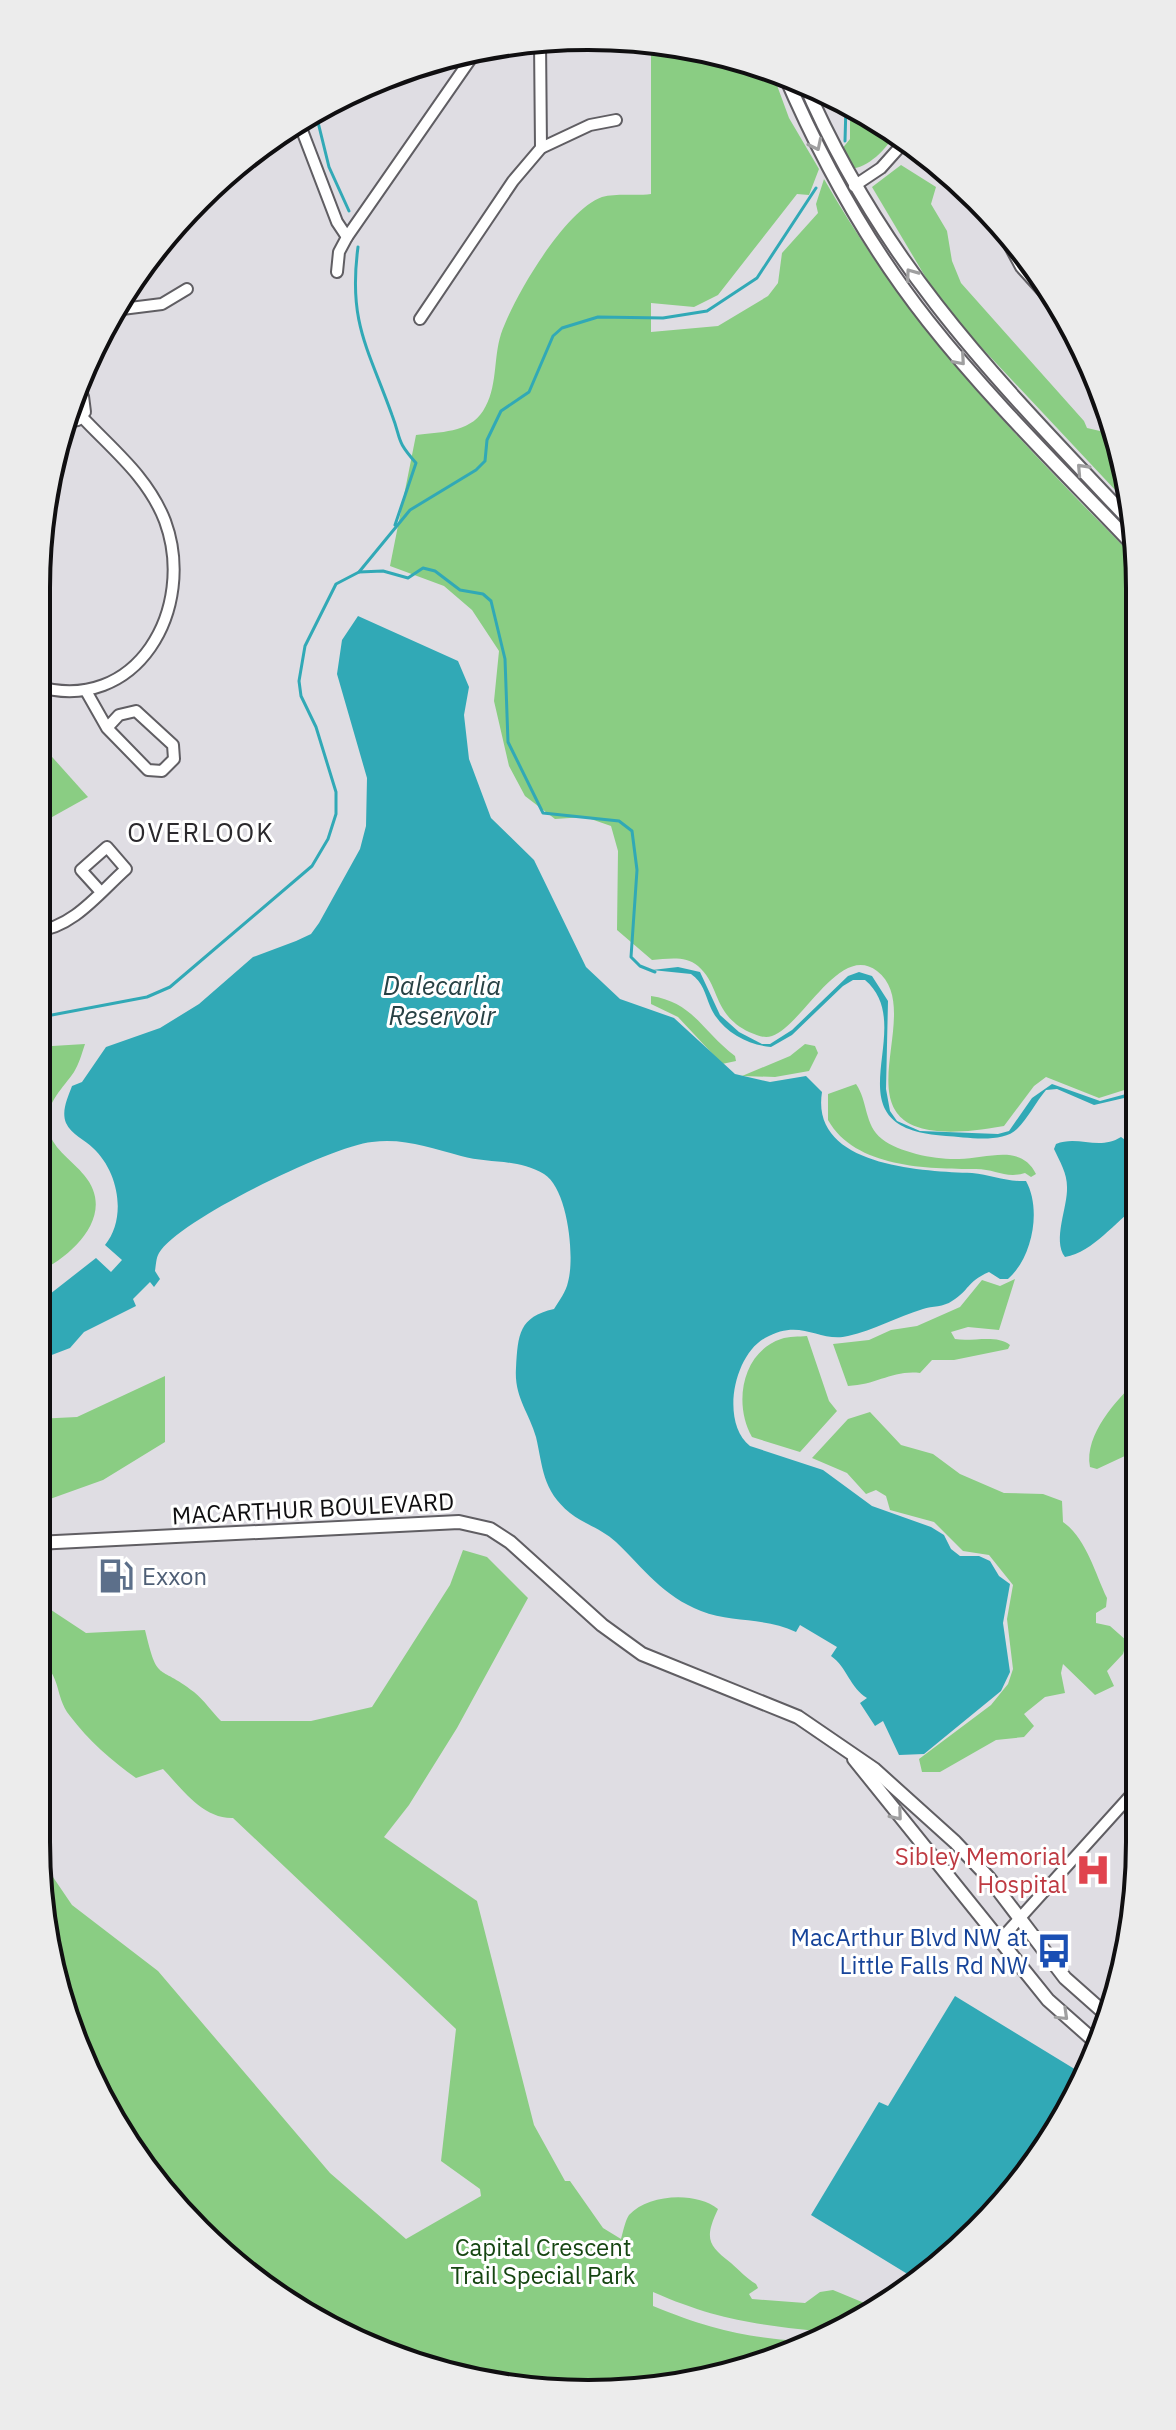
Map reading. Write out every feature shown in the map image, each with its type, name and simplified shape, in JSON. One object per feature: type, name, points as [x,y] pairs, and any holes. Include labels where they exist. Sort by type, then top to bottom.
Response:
[{"type":"main road","points":[[792,90],[831,176],[882,258],[921,312],[971,372],[1123,534]]},
{"type":"main road","points":[[812,99],[854,186],[894,250],[953,329],[1120,510]]},
{"type":"main road","name":"MACARTHUR BOULEVARD","points":[[50,1542],[381,1524],[478,1525],[510,1542],[602,1625],[642,1654],[798,1717],[829,1735],[849,1753]]},
{"type":"main road","points":[[849,1753],[874,1769],[955,1842],[1065,1978],[1099,2008]]},
{"type":"main road","points":[[849,1753],[1048,2000],[1089,2036]]},
{"type":"street","points":[[540,52],[541,148]]},
{"type":"street","points":[[337,272],[339,252],[347,237],[467,64]]},
{"type":"street","points":[[420,319],[513,181],[541,148],[590,125],[616,120]]},
{"type":"street","points":[[303,132],[337,222],[347,237]]},
{"type":"street","points":[[854,186],[881,168],[898,149]]},
{"type":"street","points":[[129,308],[162,304],[187,289]]},
{"type":"street","points":[[82,417],[84,400]]},
{"type":"street","points":[[78,418],[82,417]]},
{"type":"street","points":[[50,690],[86,691],[129,671],[157,640],[169,610],[173,560],[164,521],[146,485],[82,417]]},
{"type":"street","points":[[86,691],[107,728],[148,770],[162,771],[174,759],[173,745],[136,711],[119,715],[107,728]]},
{"type":"street","points":[[50,927],[65,922],[126,869],[107,847],[81,870],[100,891]]},
{"type":"street","points":[[1001,1939],[1126,1801]]},
{"type":"green space","points":[[651,54],[727,68],[777,85],[789,118],[819,169],[809,195],[797,194],[718,295],[694,307],[651,303],[651,332],[718,326],[768,296],[778,283],[782,253],[818,213],[816,204],[824,179],[857,233],[929,333],[1007,424],[1124,547],[1126,1089],[1099,1098],[1046,1077],[1034,1086],[1004,1126],[944,1132],[909,1123],[892,1105],[888,1079],[894,1019],[891,992],[877,971],[863,965],[849,967],[836,976],[784,1029],[772,1036],[758,1035],[737,1025],[698,966],[682,959],[652,960],[617,930],[618,851],[611,826],[585,817],[555,819],[525,796],[509,766],[494,701],[499,651],[472,610],[444,586],[390,566],[416,435],[462,427],[470,424],[483,411],[491,393],[501,334],[507,318],[528,278],[572,219],[602,197],[651,194]]},
{"type":"green space","points":[[850,118],[889,142],[876,157],[850,169],[841,150],[850,139]]},
{"type":"green space","points":[[901,165],[936,187],[931,204],[947,231],[952,261],[961,283],[1087,428],[1102,432],[1117,492],[966,331],[929,283],[872,187]]},
{"type":"green space","points":[[50,755],[88,797],[50,818]]},
{"type":"green space","points":[[651,996],[665,999],[688,1011],[735,1056],[736,1061],[722,1064],[678,1017],[651,1004]]},
{"type":"green space","points":[[85,1044],[76,1069],[50,1107],[50,1046]]},
{"type":"green space","points":[[805,1044],[815,1046],[818,1053],[809,1071],[775,1077],[742,1076],[790,1056]]},
{"type":"green space","points":[[856,1084],[872,1127],[890,1144],[908,1152],[940,1158],[1012,1156],[1030,1164],[1036,1174],[1031,1177],[1025,1173],[1012,1175],[983,1169],[915,1166],[874,1157],[856,1148],[840,1136],[828,1120],[828,1094]]},
{"type":"green space","points":[[50,1134],[64,1155],[84,1175],[93,1190],[96,1205],[86,1233],[50,1266]]},
{"type":"green space","points":[[1015,1279],[999,1330],[968,1327],[951,1332],[955,1339],[1005,1342],[1010,1345],[1008,1349],[954,1360],[932,1360],[920,1373],[848,1386],[833,1344],[869,1340],[891,1330],[917,1326],[960,1307],[982,1280],[1000,1286]]},
{"type":"green space","points":[[807,1336],[829,1401],[837,1411],[800,1452],[752,1437],[743,1410],[743,1395],[745,1380],[757,1355],[784,1338]]},
{"type":"green space","points":[[165,1376],[165,1442],[103,1480],[50,1499],[50,1418],[77,1417]]},
{"type":"green space","points":[[1126,1392],[1126,1455],[1097,1469],[1090,1467],[1092,1442],[1112,1407]]},
{"type":"green space","points":[[870,1412],[901,1445],[933,1454],[960,1474],[1004,1493],[1043,1494],[1062,1501],[1063,1522],[1084,1546],[1107,1598],[1106,1607],[1096,1613],[1096,1623],[1110,1626],[1126,1640],[1123,1654],[1107,1671],[1114,1686],[1095,1695],[1063,1664],[1061,1673],[1065,1693],[1045,1697],[1024,1714],[1034,1726],[1024,1737],[996,1740],[940,1772],[922,1772],[919,1759],[991,1705],[1008,1684],[1013,1669],[1007,1619],[1013,1585],[989,1555],[963,1551],[934,1522],[890,1510],[886,1496],[876,1490],[866,1494],[847,1473],[812,1458],[848,1419]]},
{"type":"green space","name":"Capital Crescent Trail Special Park","points":[[463,1550],[487,1557],[528,1598],[457,1728],[409,1805],[384,1837],[477,1901],[534,2125],[565,2181],[570,2181],[603,2228],[621,2239],[629,2215],[637,2208],[660,2199],[685,2197],[709,2203],[718,2209],[710,2235],[713,2246],[756,2284],[758,2288],[749,2294],[752,2299],[805,2303],[820,2292],[833,2290],[865,2303],[826,2325],[813,2331],[744,2321],[700,2310],[653,2292],[653,2306],[695,2322],[751,2335],[791,2340],[693,2370],[623,2379],[553,2379],[518,2375],[483,2370],[415,2351],[350,2325],[319,2308],[260,2269],[233,2246],[161,2170],[105,2080],[68,1981],[60,1947],[51,1874],[72,1905],[158,1971],[330,2173],[406,2239],[481,2196],[480,2189],[441,2161],[456,2029],[233,1818],[212,1814],[203,1808],[163,1769],[136,1778],[109,1757],[70,1716],[50,1671],[50,1609],[86,1633],[145,1630],[156,1666],[194,1692],[221,1721],[311,1721],[372,1707],[450,1585]]},
{"type":"water","name":"Dalecarlia Reservoir","points":[[358,616],[458,661],[469,687],[464,715],[469,759],[491,818],[534,860],[586,967],[620,999],[674,1018],[735,1074],[770,1082],[806,1076],[822,1092],[823,1117],[833,1136],[851,1150],[900,1166],[1026,1181],[1033,1206],[1032,1233],[1023,1259],[1008,1279],[1000,1279],[989,1272],[976,1279],[949,1303],[848,1336],[828,1336],[799,1330],[778,1332],[754,1347],[745,1359],[735,1389],[735,1421],[750,1446],[823,1470],[872,1506],[931,1527],[944,1535],[951,1549],[960,1556],[979,1556],[990,1561],[999,1576],[1010,1584],[1003,1623],[1010,1672],[1001,1691],[924,1754],[899,1755],[883,1721],[875,1726],[860,1703],[867,1698],[856,1689],[831,1656],[837,1647],[800,1625],[796,1632],[772,1624],[713,1615],[688,1605],[655,1581],[611,1537],[570,1513],[554,1496],[545,1478],[536,1437],[520,1396],[516,1368],[523,1329],[534,1317],[554,1309],[566,1289],[571,1257],[568,1224],[559,1194],[544,1174],[534,1169],[395,1141],[372,1142],[325,1156],[224,1204],[195,1222],[159,1253],[155,1271],[160,1279],[154,1287],[150,1282],[133,1299],[136,1306],[84,1332],[70,1348],[50,1356],[50,1294],[96,1258],[111,1272],[122,1260],[105,1245],[112,1234],[118,1209],[109,1169],[93,1148],[66,1123],[64,1114],[72,1086],[82,1082],[106,1047],[160,1028],[199,1004],[253,957],[311,934],[360,849],[366,826],[367,778],[337,674],[342,640]]},
{"type":"water","points":[[678,967],[700,972],[720,1015],[739,1032],[762,1044],[770,1044],[792,1030],[848,976],[859,972],[872,976],[888,1001],[886,1089],[890,1111],[897,1121],[889,1115],[881,1096],[884,1024],[880,1000],[865,980],[853,980],[843,986],[792,1035],[771,1047],[752,1043],[727,1029],[714,1015],[701,984],[691,974],[652,970]]},
{"type":"water","points":[[1052,1084],[1100,1101],[1126,1094],[1126,1098],[1094,1105],[1057,1089],[1046,1090],[1017,1129],[1002,1137],[946,1136],[909,1129],[898,1121],[920,1131],[998,1134],[1009,1131],[1032,1098]]},
{"type":"water","points":[[1121,1137],[1126,1141],[1126,1215],[1095,1243],[1065,1257],[1060,1242],[1067,1182],[1054,1149],[1056,1144],[1113,1141]]},
{"type":"water","points":[[955,1996],[1076,2070],[1054,2111],[1015,2170],[968,2222],[908,2274],[811,2215],[879,2102],[888,2106]]},
{"type":"waterway","points":[[845,141],[846,116]]},
{"type":"waterway","points":[[318,123],[329,167],[349,211]]},
{"type":"waterway","points":[[50,1015],[147,997],[170,987],[312,866],[328,839],[336,814],[336,792],[316,727],[301,696],[299,681],[305,646],[336,584],[359,572],[410,510],[476,470],[485,461],[487,440],[501,411],[529,392],[553,336],[562,328],[598,317],[663,318],[707,311],[757,278],[816,188]]},
{"type":"waterway","points":[[358,247],[356,295],[362,334],[400,440],[416,463],[395,525]]},
{"type":"waterway","points":[[359,572],[383,571],[408,578],[423,568],[435,571],[460,590],[483,594],[491,601],[505,659],[508,742],[543,813],[619,821],[632,831],[637,870],[631,957],[640,966],[655,972]]},
{"type":"place","name":"Exxon","points":[[116,1576]]},
{"type":"place","name":"Sibley Memorial Hospital","points":[[1093,1870]]},
{"type":"place","name":"MacArthur Blvd NW at Little Falls Rd NW","points":[[1054,1951]]},
{"type":"district","name":"OVERLOOK","points":[[201,832]]}]
